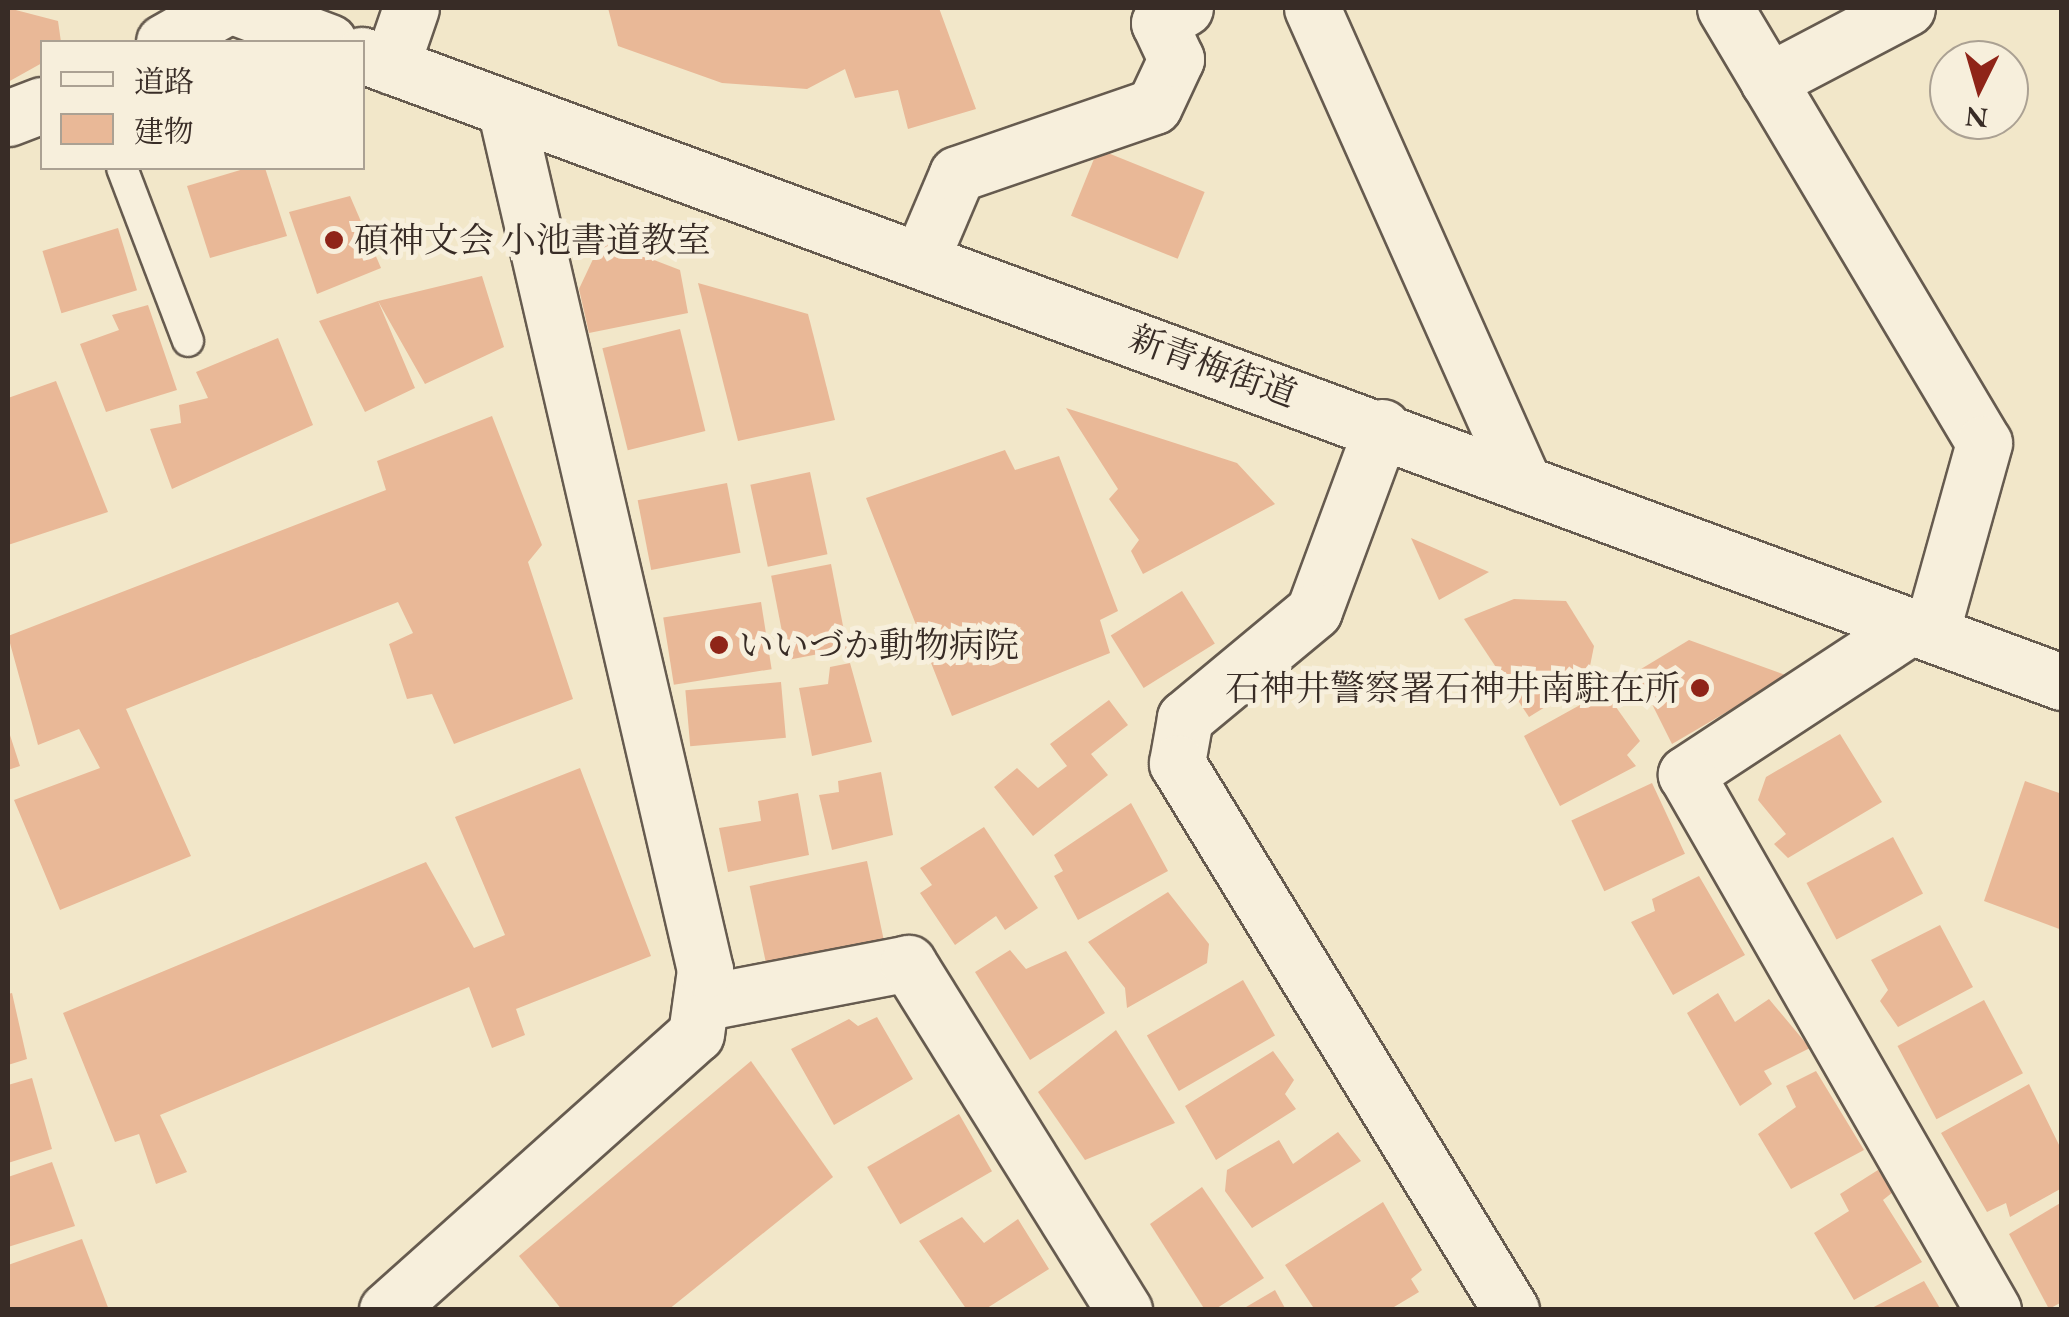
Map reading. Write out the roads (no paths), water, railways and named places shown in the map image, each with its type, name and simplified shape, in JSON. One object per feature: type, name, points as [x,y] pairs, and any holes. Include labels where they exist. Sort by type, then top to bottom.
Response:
[{"type":"street","points":[[168,40],[224,8]]},
{"type":"street","points":[[238,8],[324,40]]},
{"type":"street","points":[[376,61],[411,8]]},
{"type":"street","points":[[922,259],[957,174],[1154,106],[1176,59],[1159,23],[1185,8]]},
{"type":"street","points":[[1312,8],[1524,484]]},
{"type":"street","points":[[1725,8],[1984,443],[1922,629],[1686,774],[1992,1310]]},
{"type":"street","points":[[1768,81],[1907,8]]},
{"type":"street","name":"新青梅街道","points":[[376,61],[1382,428],[2062,682]]},
{"type":"street","points":[[8,118],[40,105]]},
{"type":"street","points":[[386,1310],[440,1293],[696,1034],[705,970],[505,108]]},
{"type":"street","points":[[1382,428],[1314,611],[1185,718],[1177,762],[1492,1303]]},
{"type":"street","points":[[701,1002],[908,963],[1124,1310]]},
{"type":"lane","points":[[123,170],[188,341]]},
{"type":"place","name":"碩神文会 小池書道教室","points":[[334,240]]},
{"type":"place","name":"いいづか動物病院","points":[[719,645]]},
{"type":"place","name":"石神井警察署石神井南駐在所","points":[[1700,688]]}]
